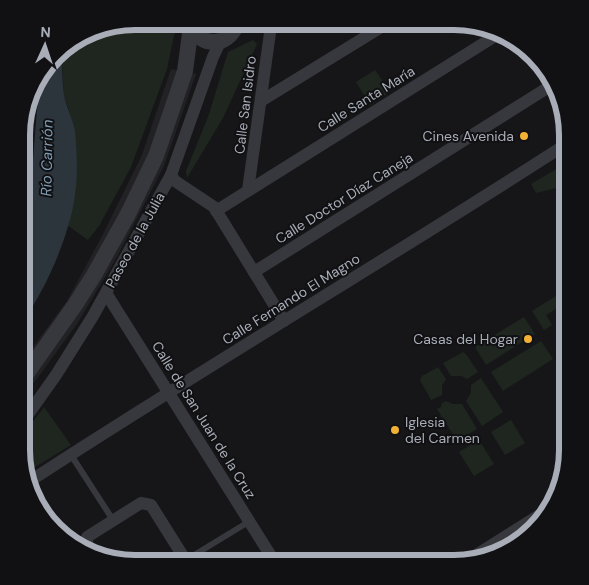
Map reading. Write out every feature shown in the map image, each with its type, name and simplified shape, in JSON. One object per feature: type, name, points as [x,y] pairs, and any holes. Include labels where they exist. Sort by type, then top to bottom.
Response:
[{"type":"street","name":"Paseo de la Julia","points":[[186,71],[191,30]]},
{"type":"street","points":[[194,30],[198,36],[224,36]]},
{"type":"street","name":"Paseo de la Julia","points":[[30,369],[76,305],[128,214],[156,156],[192,58],[236,30]]},
{"type":"street","name":"Calle San Isidro","points":[[248,190],[270,34],[269,30]]},
{"type":"street","points":[[261,101],[377,30]]},
{"type":"street","name":"Paseo de la Julia","points":[[30,412],[56,375],[106,293],[171,175],[213,57],[224,36]]},
{"type":"street","name":"Calle Santa María","points":[[216,211],[492,38]]},
{"type":"street","name":"Calle Doctor Díaz Caneja","points":[[254,272],[547,88]]},
{"type":"street","name":"Calle Fernando El Magno","points":[[34,478],[559,149]]},
{"type":"street","points":[[171,175],[175,181],[214,207],[284,321]]},
{"type":"street","name":"Calle de San Juan de la Cruz","points":[[106,293],[271,555]]},
{"type":"street","points":[[87,543],[87,537],[141,502],[151,505],[181,555]]},
{"type":"street","points":[[484,550],[531,521]]},
{"type":"lane","points":[[71,454],[113,520]]},
{"type":"lane","points":[[196,555],[250,521]]},
{"type":"shaded area","points":[[175,30],[167,69],[131,167],[99,226],[88,240],[67,225],[75,197],[76,184],[74,127],[64,96],[62,70],[70,70],[70,53],[82,44],[95,38],[121,31]]},
{"type":"shaded area","points":[[253,40],[257,44],[223,118],[187,178],[186,171],[209,114],[228,52]]},
{"type":"shaded area","points":[[171,69],[196,74],[164,166],[117,257],[77,324],[30,388],[30,351],[67,301],[142,155]]},
{"type":"shaded area","points":[[375,70],[390,92],[370,105],[356,82]]},
{"type":"shaded area","points":[[559,167],[559,187],[536,193],[531,184]]},
{"type":"shaded area","points":[[556,296],[559,300],[559,307],[546,315],[552,325],[544,330],[532,311]]},
{"type":"shaded area","points":[[524,317],[535,334],[486,365],[475,347]]},
{"type":"shaded area","points":[[541,341],[553,359],[503,391],[491,372]]},
{"type":"shaded area","points":[[463,352],[478,372],[467,379],[462,376],[451,376],[443,363]]},
{"type":"shaded area","points":[[438,367],[446,379],[442,386],[442,395],[431,400],[420,380],[422,376]]},
{"type":"shaded area","points":[[481,378],[503,412],[482,426],[466,401],[471,393],[471,385]]},
{"type":"shaded area","points":[[446,401],[453,404],[462,404],[477,429],[457,441],[437,409]]},
{"type":"shaded area","points":[[44,407],[71,445],[32,469],[30,426]]},
{"type":"shaded area","points":[[511,420],[525,443],[505,455],[491,432]]},
{"type":"shaded area","points":[[479,440],[494,464],[474,476],[459,452]]},
{"type":"water","name":"Río Carrión","points":[[53,70],[62,70],[64,95],[75,131],[77,180],[75,196],[62,245],[48,279],[30,310],[30,197],[38,96],[44,82]]},
{"type":"place","name":"Cines Avenida","points":[[524,136]]},
{"type":"place","name":"Casas del Hogar","points":[[528,339]]},
{"type":"place","name":"Iglesia del Carmen","points":[[395,430]]}]
